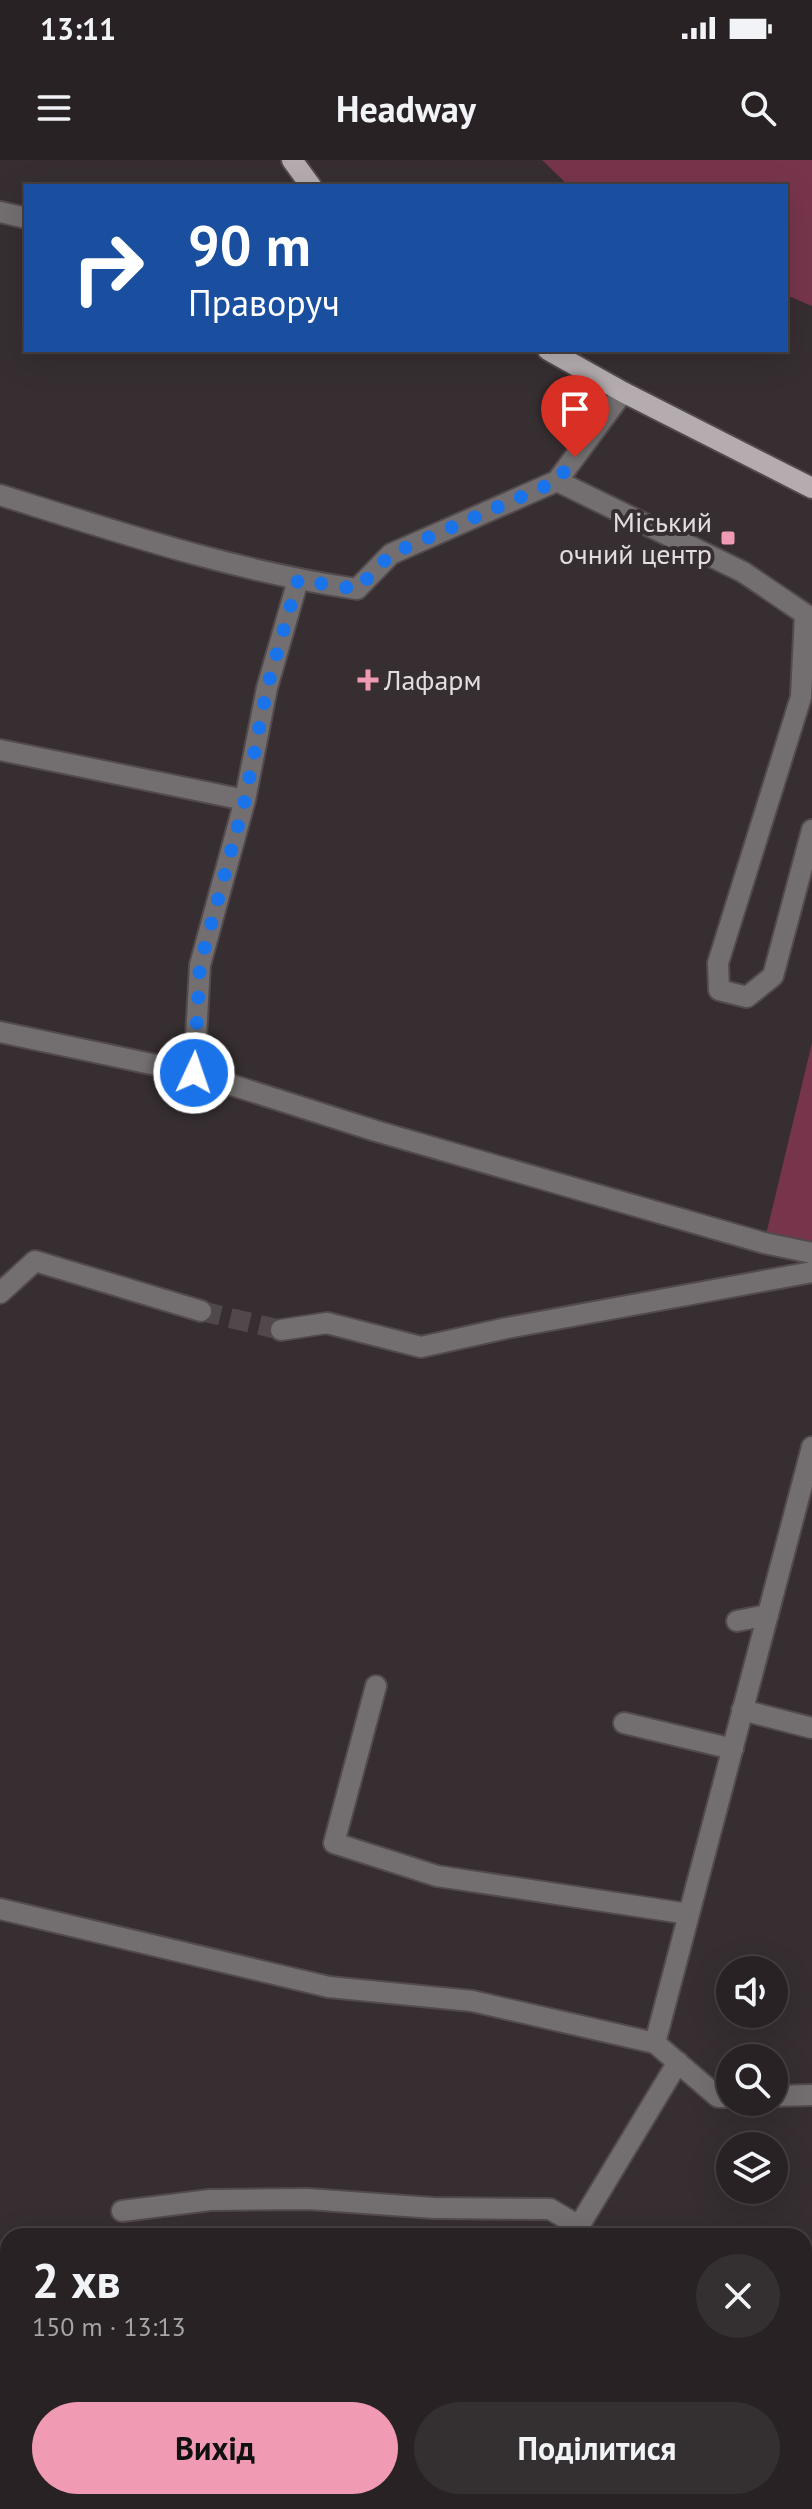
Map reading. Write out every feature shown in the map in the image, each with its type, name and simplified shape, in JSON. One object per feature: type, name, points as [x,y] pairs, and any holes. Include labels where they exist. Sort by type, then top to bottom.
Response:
[{"type":"main road","points":[[292,160],[310,184]]},
{"type":"main road","points":[[552,352],[812,488]]},
{"type":"street","points":[[0,212],[24,218]]},
{"type":"street","points":[[0,495],[204,559],[298,580],[357,589],[391,554],[557,481],[623,392]]},
{"type":"street","points":[[557,481],[743,572],[805,614],[801,697],[718,963],[719,990],[747,997],[773,976],[812,830]]},
{"type":"street","points":[[194,1073],[200,965],[245,800],[267,688],[298,580]]},
{"type":"street","points":[[0,750],[245,800]]},
{"type":"street","points":[[0,1032],[194,1073],[376,1131],[764,1243],[812,1253]]},
{"type":"street","points":[[0,1293],[35,1261],[201,1311]]},
{"type":"street","points":[[281,1330],[327,1323],[421,1347],[507,1328],[812,1272]]},
{"type":"street","points":[[655,2043],[812,1447]]},
{"type":"street","points":[[737,1621],[768,1615]]},
{"type":"street","points":[[376,1686],[334,1843],[437,1876],[689,1914]]},
{"type":"street","points":[[742,1710],[812,1728]]},
{"type":"street","points":[[624,1723],[733,1749]]},
{"type":"street","points":[[0,1909],[329,1987],[472,2001],[655,2043],[716,2095]]},
{"type":"street","points":[[581,2228],[678,2062]]},
{"type":"street","points":[[788,2096],[812,2095]]},
{"type":"street","points":[[122,2211],[210,2200],[308,2199],[433,2208],[550,2209],[575,2228]]},
{"type":"shaded area","points":[[542,160],[812,160],[812,306],[788,296],[788,184],[567,184]]},
{"type":"shaded area","points":[[812,1043],[812,1251],[764,1243]]},
{"type":"tunnel","points":[[201,1311],[281,1330]]},
{"type":"place","name":"Міський очний центр","points":[[728,538]]},
{"type":"place","name":"Лафарм","points":[[368,680]]},
{"type":"route","points":[[194,1073],[200,965],[245,800],[267,688],[298,580],[357,589],[391,554],[557,481],[575,457]]}]
